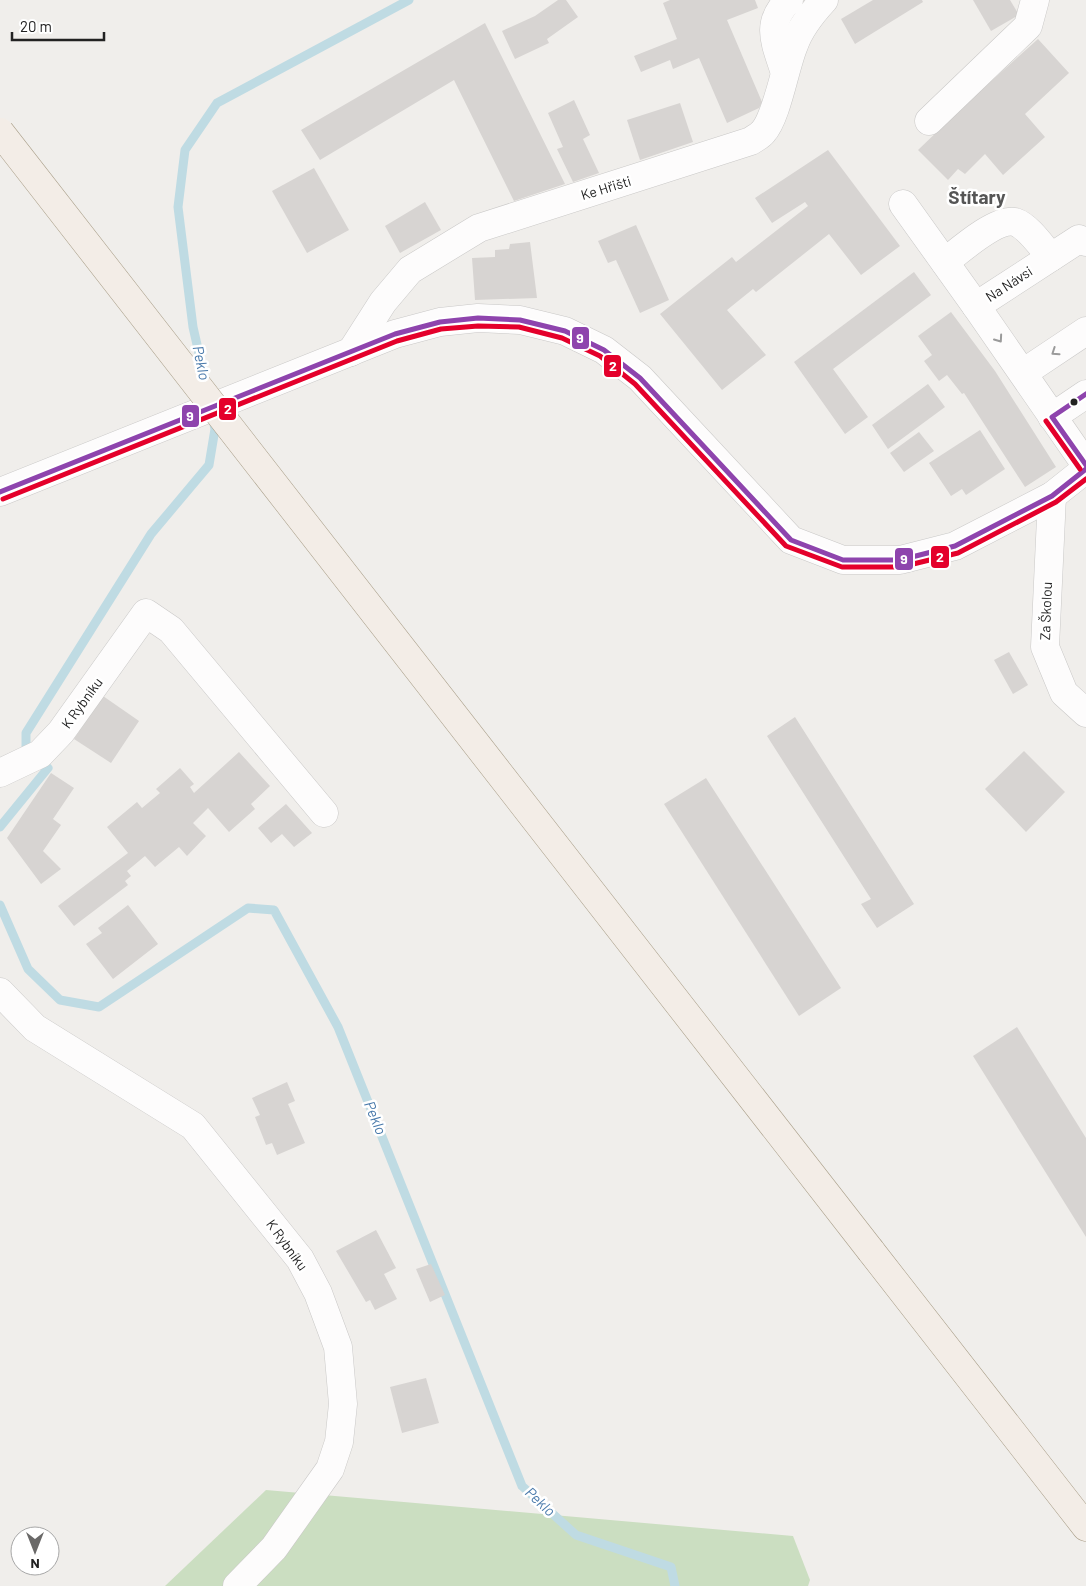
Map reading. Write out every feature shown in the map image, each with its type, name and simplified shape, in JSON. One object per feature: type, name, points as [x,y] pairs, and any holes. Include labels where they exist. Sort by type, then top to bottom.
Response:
[{"type":"main road","points":[[0,132],[1086,1527]]},
{"type":"street","points":[[784,70],[774,40],[775,20],[780,9],[789,0]]},
{"type":"street","name":"Ke Hřišti","points":[[351,352],[383,302],[410,270],[480,228],[751,142],[764,131],[774,112],[784,70],[795,42],[811,15],[824,0]]},
{"type":"street","points":[[929,122],[1028,26],[1035,0]]},
{"type":"street","points":[[903,204],[976,306]]},
{"type":"street","points":[[945,262],[990,230],[1006,222],[1015,222],[1024,228],[1051,257]]},
{"type":"street","name":"Na Návsi","points":[[1086,242],[1079,239],[976,306],[1086,467]]},
{"type":"street","points":[[0,492],[395,334],[440,322],[478,318],[520,320],[565,331],[604,350],[640,378],[791,540],[843,560],[900,560],[956,546],[1052,496],[1086,467]]},
{"type":"street","points":[[1023,373],[1086,331]]},
{"type":"street","points":[[1052,417],[1086,394]]},
{"type":"street","name":"Za Školou","points":[[1052,496],[1045,647],[1064,693],[1086,713]]},
{"type":"street","name":"K Rybníku","points":[[0,773],[33,758],[61,732],[146,613],[171,630],[324,813]]},
{"type":"street","name":"K Rybníku","points":[[0,992],[35,1028],[193,1126],[300,1259],[318,1294],[338,1347],[343,1404],[339,1442],[330,1469],[274,1548],[237,1586]]},
{"type":"green space","points":[[266,1490],[793,1536],[810,1580],[808,1586],[165,1586]]},
{"type":"building","points":[[558,0],[566,0],[578,17],[547,39],[549,43],[515,59],[502,31],[535,16]]},
{"type":"building","points":[[670,0],[755,0],[758,8],[727,20],[762,102],[759,108],[727,123],[699,58],[673,69],[670,60],[641,72],[634,56],[677,39],[663,3]]},
{"type":"building","points":[[873,0],[922,0],[923,2],[855,44],[841,19]]},
{"type":"building","points":[[973,0],[1010,0],[1019,15],[991,31]]},
{"type":"building","points":[[485,23],[565,184],[514,201],[454,80],[320,160],[301,130]]},
{"type":"building","points":[[1038,39],[1069,73],[1025,114],[1045,137],[1003,175],[985,154],[965,174],[958,169],[948,180],[918,150]]},
{"type":"building","points":[[574,100],[590,135],[583,139],[599,173],[573,182],[557,149],[563,147],[548,113]]},
{"type":"building","points":[[680,103],[693,142],[640,160],[627,120]]},
{"type":"building","points":[[828,150],[900,246],[861,275],[829,234],[756,292],[753,289],[727,310],[766,355],[722,390],[660,314],[732,257],[736,262],[808,206],[805,202],[772,223],[755,198]]},
{"type":"building","points":[[314,168],[349,230],[307,253],[272,191]]},
{"type":"building","points":[[425,202],[441,230],[400,253],[385,226]]},
{"type":"building","points":[[636,225],[669,300],[640,313],[616,260],[608,263],[598,241]]},
{"type":"building","points":[[530,242],[537,298],[475,300],[472,258],[495,257],[495,250],[509,249],[510,244]]},
{"type":"building","points":[[914,272],[931,295],[833,369],[868,417],[845,434],[794,362]]},
{"type":"building","points":[[951,312],[995,371],[1056,467],[1025,487],[964,393],[962,394],[947,375],[939,381],[924,361],[932,355],[918,336]]},
{"type":"building","points":[[928,384],[945,407],[888,449],[872,425]]},
{"type":"building","points":[[980,430],[1005,469],[966,495],[962,489],[951,496],[929,463]]},
{"type":"building","points":[[919,432],[934,451],[904,472],[890,453]]},
{"type":"building","points":[[1009,652],[1028,685],[1013,694],[994,660]]},
{"type":"building","points":[[103,696],[139,721],[111,763],[74,739]]},
{"type":"building","points":[[795,717],[914,904],[877,928],[861,904],[871,899],[767,736]]},
{"type":"building","points":[[1024,751],[1065,792],[1026,832],[985,789]]},
{"type":"building","points":[[239,752],[270,786],[251,804],[255,809],[229,832],[208,808],[193,823],[206,836],[187,856],[179,847],[155,867],[145,856],[127,871],[131,876],[125,881],[128,885],[74,926],[58,906],[128,853],[107,827],[137,802],[142,808],[160,793],[156,789],[180,768],[194,784],[190,787],[194,793]]},
{"type":"building","points":[[51,773],[74,788],[53,819],[61,825],[43,851],[61,869],[41,884],[7,838]]},
{"type":"building","points":[[706,778],[841,988],[799,1016],[664,804]]},
{"type":"building","points":[[286,804],[312,833],[294,847],[282,834],[271,843],[258,828]]},
{"type":"building","points":[[128,905],[158,944],[113,979],[86,944],[102,933],[98,928]]},
{"type":"building","points":[[1017,1027],[1086,1138],[1086,1237],[973,1056]]},
{"type":"building","points":[[287,1082],[295,1101],[288,1104],[305,1143],[277,1155],[272,1143],[266,1145],[255,1117],[260,1115],[252,1098]]},
{"type":"building","points":[[376,1230],[396,1268],[384,1274],[397,1299],[375,1310],[370,1300],[366,1302],[336,1251]]},
{"type":"building","points":[[431,1264],[445,1295],[430,1302],[416,1269]]},
{"type":"building","points":[[426,1378],[439,1423],[402,1433],[390,1387]]},
{"type":"waterway","name":"Peklo","points":[[205,380],[193,327],[178,207],[185,150],[217,103],[409,0]]},
{"type":"waterway","name":"Peklo","points":[[0,827],[48,768],[26,748],[26,733],[151,534],[209,465],[215,429],[213,419]]},
{"type":"waterway","name":"Peklo","points":[[0,905],[28,969],[60,1000],[99,1007],[248,908],[274,910],[338,1027],[522,1486],[576,1535],[671,1567],[675,1586]]},
{"type":"transit line","name":"9","points":[[0,492],[395,334],[440,322],[478,318],[520,320],[565,331],[604,350],[640,378],[791,540],[843,560],[900,560],[955,546],[1052,496],[1086,469]]},
{"type":"transit line","name":"2","points":[[3,499],[397,341],[441,329],[478,326],[519,327],[562,338],[600,356],[635,384],[786,546],[842,567],[901,567],[958,553],[1056,502],[1086,479]]},
{"type":"transit line","name":"9","points":[[1086,394],[1052,417],[1086,465]]},
{"type":"transit line","name":"2","points":[[1046,421],[1080,469]]},
{"type":"district","name":"Štítary","points":[[977,197]]}]
